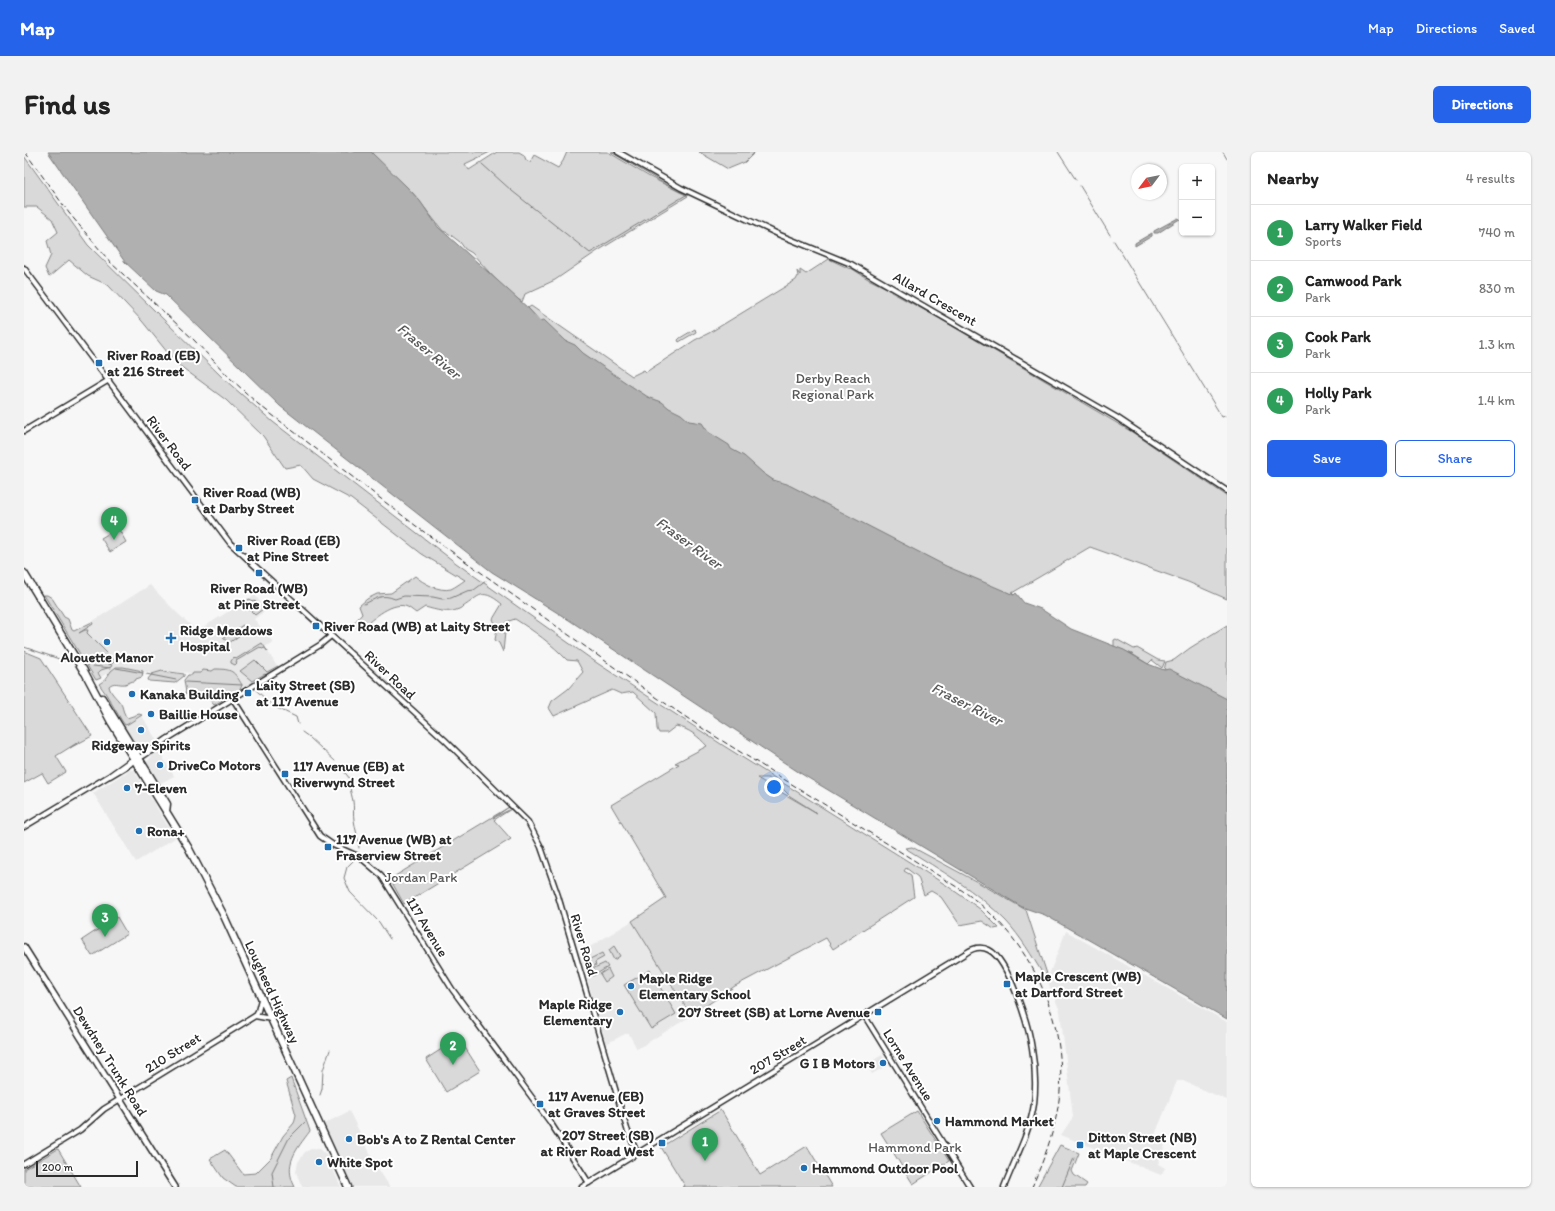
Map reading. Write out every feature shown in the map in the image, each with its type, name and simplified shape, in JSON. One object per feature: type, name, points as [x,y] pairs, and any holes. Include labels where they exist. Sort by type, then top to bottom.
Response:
[{"type":"highway","name":"Lougheed Highway","points":[[24,573],[83,670],[132,745],[135,760]]},
{"type":"highway","name":"Lougheed Highway","points":[[83,670],[111,722],[135,760],[167,804],[166,812],[188,847],[224,916],[348,1187]]},
{"type":"highway","points":[[132,745],[139,750],[151,750]]},
{"type":"main road","name":"Dewdney Trunk Road","points":[[24,947],[175,1187]]},
{"type":"street","name":"Allard Crescent","points":[[618,152],[681,188],[780,235],[851,264],[1116,417],[1227,491]]},
{"type":"street","name":"River Road","points":[[24,268],[228,540],[445,740],[521,814],[532,829],[541,847],[558,896],[627,1129],[637,1153]]},
{"type":"street","points":[[24,431],[109,380]]},
{"type":"street","points":[[24,827],[109,776],[114,775],[135,760],[320,645],[331,636]]},
{"type":"street","name":"117 Avenue","points":[[233,699],[320,836],[333,845],[360,857],[381,875],[452,989],[550,1122],[589,1183]]},
{"type":"street","name":"207 Street","points":[[582,1187],[971,950],[980,948],[986,949],[996,956],[1015,990],[1029,1031],[1034,1064],[1034,1096],[1032,1113],[1028,1128],[1004,1187]]},
{"type":"street","points":[[261,999],[255,1016],[270,1019]]},
{"type":"street","name":"Lorne Avenue","points":[[864,1015],[970,1187]]},
{"type":"street","name":"210 Street","points":[[24,1164],[80,1130],[101,1111],[255,1016]]},
{"type":"shaded area","name":"Ridge Meadows Hospital","points":[[150,585],[197,631],[255,595],[266,610],[254,619],[273,642],[265,647],[278,668],[244,687],[215,675],[167,671],[155,674],[134,669],[113,670],[97,679],[71,635]]},
{"type":"shaded area","points":[[141,714],[157,741],[142,748],[135,744],[123,725]]},
{"type":"shaded area","points":[[159,751],[174,776],[159,784],[147,762]]},
{"type":"shaded area","points":[[130,770],[134,770],[175,838],[136,862],[93,793]]},
{"type":"shaded area","name":"Maple Ridge Elementary School","points":[[632,921],[691,1016],[637,1049],[629,1034],[625,1034],[606,1044],[580,953]]},
{"type":"shaded area","points":[[1066,931],[1227,1022],[1227,1100],[1183,1081],[1177,1081],[1154,1137],[1165,1145],[1158,1164],[1165,1168],[1161,1175],[1061,1135],[1073,1117],[1060,1011],[1047,980]]},
{"type":"shaded area","points":[[882,1055],[888,1065],[872,1074],[866,1065]]},
{"type":"shaded area","points":[[349,1111],[377,1167],[390,1187],[353,1187],[324,1124]]},
{"type":"shaded area","points":[[313,1148],[320,1149],[326,1154],[341,1187],[302,1187],[296,1172],[298,1162],[305,1152]]},
{"type":"green space","points":[[346,152],[490,152],[465,164],[469,170],[497,152],[519,152],[524,155],[526,160],[530,162],[534,155],[558,168],[567,152],[608,152],[648,176],[688,196],[596,252],[555,280],[525,294],[522,302],[505,290],[472,253],[465,249],[460,242],[443,231],[412,192],[390,205]]},
{"type":"green space","points":[[611,152],[614,152],[685,193],[663,183]]},
{"type":"green space","points":[[699,152],[755,152],[745,162],[728,169]]},
{"type":"green space","points":[[24,156],[88,245],[224,379],[273,422],[456,563],[597,663],[724,746],[946,885],[980,909],[999,928],[994,929],[982,921],[960,925],[941,897],[931,891],[924,895],[918,877],[906,868],[904,871],[911,875],[914,897],[833,949],[826,938],[735,986],[691,1016],[632,921],[666,898],[611,805],[679,764],[675,763],[707,746],[693,733],[676,726],[667,733],[659,733],[657,729],[656,713],[633,692],[621,694],[612,690],[554,716],[549,708],[552,701],[568,689],[583,672],[577,661],[567,660],[542,638],[515,619],[506,622],[503,652],[499,643],[495,640],[497,628],[493,619],[502,604],[488,595],[479,596],[459,609],[451,611],[442,611],[425,607],[416,613],[405,606],[393,607],[380,613],[359,631],[354,623],[362,614],[359,606],[367,599],[377,594],[391,593],[415,576],[427,584],[446,590],[451,589],[465,580],[422,554],[351,499],[313,479],[301,465],[285,468],[263,436],[226,400],[176,363],[142,321],[108,285],[88,276],[69,260],[49,277],[45,268],[51,255],[47,241],[58,232],[52,219],[37,207],[24,207]],"holes":[[[757,778],[768,778],[779,785],[790,796],[817,813]]]},
{"type":"green space","name":"Derby Reach Regional Park","points":[[829,259],[850,269],[851,268],[868,279],[889,289],[891,292],[937,317],[1132,432],[1227,496],[1227,599],[1188,582],[1090,547],[1012,593],[1014,595],[978,583],[773,480],[662,410],[545,327],[528,308],[531,306],[632,376],[644,370],[646,372],[695,340],[796,280],[798,276],[797,271],[800,275],[800,270],[806,274]]},
{"type":"green space","points":[[695,329],[696,332],[679,342],[678,340],[680,338]]},
{"type":"green space","points":[[118,528],[126,542],[110,552],[101,538]]},
{"type":"green space","points":[[44,595],[52,598],[64,617],[68,619],[72,630],[74,631],[92,622],[93,624],[79,633],[88,630],[87,633],[115,661],[108,664],[112,665],[111,667],[101,670],[98,673],[101,678],[96,680]]},
{"type":"green space","points":[[249,599],[256,602],[263,609],[255,615],[243,603]]},
{"type":"green space","points":[[243,625],[247,630],[229,643],[223,638]]},
{"type":"green space","points":[[1227,625],[1227,702],[1164,670],[1166,662],[1174,660]]},
{"type":"green space","points":[[1116,639],[1134,649],[1137,648],[1158,660],[1165,661],[1162,668],[1152,660],[1148,664],[1132,654],[1114,647],[1114,640]]},
{"type":"green space","points":[[262,643],[268,652],[265,648],[262,649],[260,647],[236,661],[237,663],[235,665],[231,663],[234,657],[236,659]]},
{"type":"green space","points":[[24,651],[41,658],[92,736],[70,748],[80,741],[56,756],[66,772],[48,783],[42,773],[24,783]]},
{"type":"green space","points":[[255,660],[267,672],[278,666],[278,669],[252,681],[240,671]]},
{"type":"green space","points":[[116,667],[143,671],[142,677],[136,679],[135,681],[125,684],[115,683],[109,686],[111,692],[121,703],[124,714],[127,718],[139,714],[142,715],[125,725],[99,684],[105,680],[111,671]]},
{"type":"green space","points":[[215,669],[229,670],[232,672],[242,685],[240,690],[214,705],[205,694],[188,694],[180,696],[186,693],[184,680],[188,675],[192,675],[193,673],[201,673],[203,670],[212,671]]},
{"type":"green space","points":[[162,671],[184,674],[184,676],[175,683],[149,681],[148,679],[152,674]]},
{"type":"green space","name":"Jordan Park","points":[[509,807],[493,818],[511,809],[494,820],[511,839],[404,904],[390,879]]},
{"type":"green space","points":[[912,847],[1026,910],[1047,974],[1043,974],[1017,934],[995,910],[958,882],[905,848]]},
{"type":"green space","points":[[117,917],[127,934],[92,956],[82,940]]},
{"type":"green space","points":[[614,946],[620,956],[614,960],[609,950]]},
{"type":"green space","points":[[602,953],[604,957],[595,962],[596,965],[591,968],[588,960]]},
{"type":"green space","points":[[605,963],[608,967],[593,976],[590,970]]},
{"type":"green space","points":[[608,969],[612,977],[605,982],[600,974]]},
{"type":"green space","points":[[650,970],[676,1014],[651,1029],[624,985]]},
{"type":"green space","points":[[459,1038],[480,1071],[446,1092],[426,1059]]},
{"type":"green space","points":[[291,1078],[310,1131],[296,1151],[291,1164],[290,1171],[295,1187],[236,1187],[223,1178],[210,1159],[225,1150],[243,1174],[256,1173],[271,1158],[283,1136],[294,1123],[296,1115],[286,1081]]},
{"type":"green space","points":[[721,1110],[760,1175],[807,1146],[832,1187],[683,1187],[685,1186],[661,1147]]},
{"type":"green space","name":"Hammond Park","points":[[917,1111],[949,1161],[913,1184],[881,1133]]},
{"type":"green space","points":[[1060,1145],[1079,1153],[1072,1171],[1074,1175],[1087,1184],[1085,1187],[1037,1187]]},
{"type":"green space","points":[[58,1149],[81,1187],[24,1187],[24,1169]]},
{"type":"water","name":"Fraser River","points":[[48,152],[371,152],[420,201],[438,227],[528,308],[540,321],[544,320],[566,341],[575,345],[583,353],[648,397],[662,402],[689,421],[702,423],[708,432],[729,445],[731,449],[744,456],[773,480],[787,484],[946,566],[1014,595],[1016,593],[1024,603],[1041,609],[1071,629],[1124,650],[1148,664],[1164,670],[1169,669],[1227,699],[1227,1019],[1045,915],[1022,907],[800,773],[569,620],[492,572],[280,406],[166,295],[156,291],[125,262]]},
{"type":"water","points":[[1179,218],[1158,233],[1154,233],[1154,231]]},
{"type":"water","points":[[1152,233],[1152,236],[1135,246],[1135,243]]},
{"type":"waterway","points":[[1058,152],[1076,180]]},
{"type":"waterway","points":[[1223,152],[1227,159]]},
{"type":"waterway","points":[[482,164],[512,191],[590,253],[686,195]]},
{"type":"waterway","points":[[1080,186],[1110,235]]},
{"type":"waterway","points":[[1114,241],[1222,417],[1225,416]]},
{"type":"waterway","points":[[364,604],[382,597],[390,597],[395,599],[404,596],[433,597],[442,599],[451,598],[467,591],[474,590],[486,581]]},
{"type":"waterway","points":[[24,647],[68,662]]},
{"type":"waterway","points":[[93,666],[111,668]]},
{"type":"waterway","points":[[116,668],[143,673]]},
{"type":"waterway","points":[[146,674],[176,680]]},
{"type":"waterway","points":[[185,682],[242,685]]},
{"type":"waterway","points":[[256,690],[273,706],[296,717],[298,724]]},
{"type":"waterway","points":[[302,732],[335,761]]},
{"type":"waterway","points":[[339,765],[350,779],[354,820],[359,848]]},
{"type":"waterway","points":[[354,860],[347,867],[344,878],[350,892],[379,922],[390,939]]},
{"type":"waterway","points":[[320,1095],[322,1089],[323,1070],[330,1050]]},
{"type":"waterway","points":[[274,1187],[272,1172],[289,1138],[305,1122]]},
{"type":"waterway","points":[[1062,1187],[1074,1158]]},
{"type":"railway","points":[[25,152],[69,213],[111,263],[193,339],[229,377],[258,404],[420,529],[656,697],[705,730],[960,889],[984,908],[1006,930],[1024,954],[1039,981],[1050,1010],[1058,1039],[1061,1070],[1059,1100],[1055,1123],[1041,1166],[1032,1187]]},
{"type":"place","name":"River Road (EB) at 216 Street","points":[[99,363]]},
{"type":"place","name":"River Road (WB) at Darby Street","points":[[195,500]]},
{"type":"place","name":"Holly Park","points":[[114,540]]},
{"type":"place","name":"River Road (EB) at Pine Street","points":[[239,548]]},
{"type":"place","name":"River Road (WB) at Pine Street","points":[[259,573]]},
{"type":"place","name":"River Road (WB) at Laity Street","points":[[316,626]]},
{"type":"place","name":"Ridge Meadows Hospital","points":[[171,638]]},
{"type":"place","name":"Alouette Manor","points":[[107,642]]},
{"type":"place","name":"Laity Street (SB) at 117 Avenue","points":[[248,693]]},
{"type":"place","name":"Kanaka Building","points":[[132,694]]},
{"type":"place","name":"Baillie House","points":[[151,714]]},
{"type":"place","name":"Ridgeway Spirits","points":[[141,730]]},
{"type":"place","name":"DriveCo Motors","points":[[160,765]]},
{"type":"place","name":"117 Avenue (EB) at Riverwynd Street","points":[[285,774]]},
{"type":"place","name":"7-Eleven","points":[[127,788]]},
{"type":"place","name":"Rona+","points":[[139,831]]},
{"type":"place","name":"117 Avenue (WB) at Fraserview Street","points":[[328,847]]},
{"type":"place","name":"Cook Park","points":[[105,937]]},
{"type":"place","name":"Maple Crescent (WB) at Dartford Street","points":[[1007,984]]},
{"type":"place","name":"Maple Ridge Elementary School","points":[[631,986]]},
{"type":"place","name":"Maple Ridge Elementary","points":[[620,1012]]},
{"type":"place","name":"207 Street (SB) at Lorne Avenue","points":[[878,1012]]},
{"type":"place","name":"G I B Motors","points":[[883,1063]]},
{"type":"place","name":"Camwood Park","points":[[453,1065]]},
{"type":"place","name":"117 Avenue (EB) at Graves Street","points":[[540,1104]]},
{"type":"place","name":"Hammond Market","points":[[937,1121]]},
{"type":"place","name":"Bob's A to Z Rental Center","points":[[349,1139]]},
{"type":"place","name":"207 Street (SB) at River Road West","points":[[662,1143]]},
{"type":"place","name":"Ditton Street (NB) at Maple Crescent","points":[[1080,1145]]},
{"type":"place","name":"Larry Walker Field","points":[[705,1161]]},
{"type":"place","name":"White Spot","points":[[319,1162]]},
{"type":"place","name":"Hammond Outdoor Pool","points":[[804,1168]]}]
